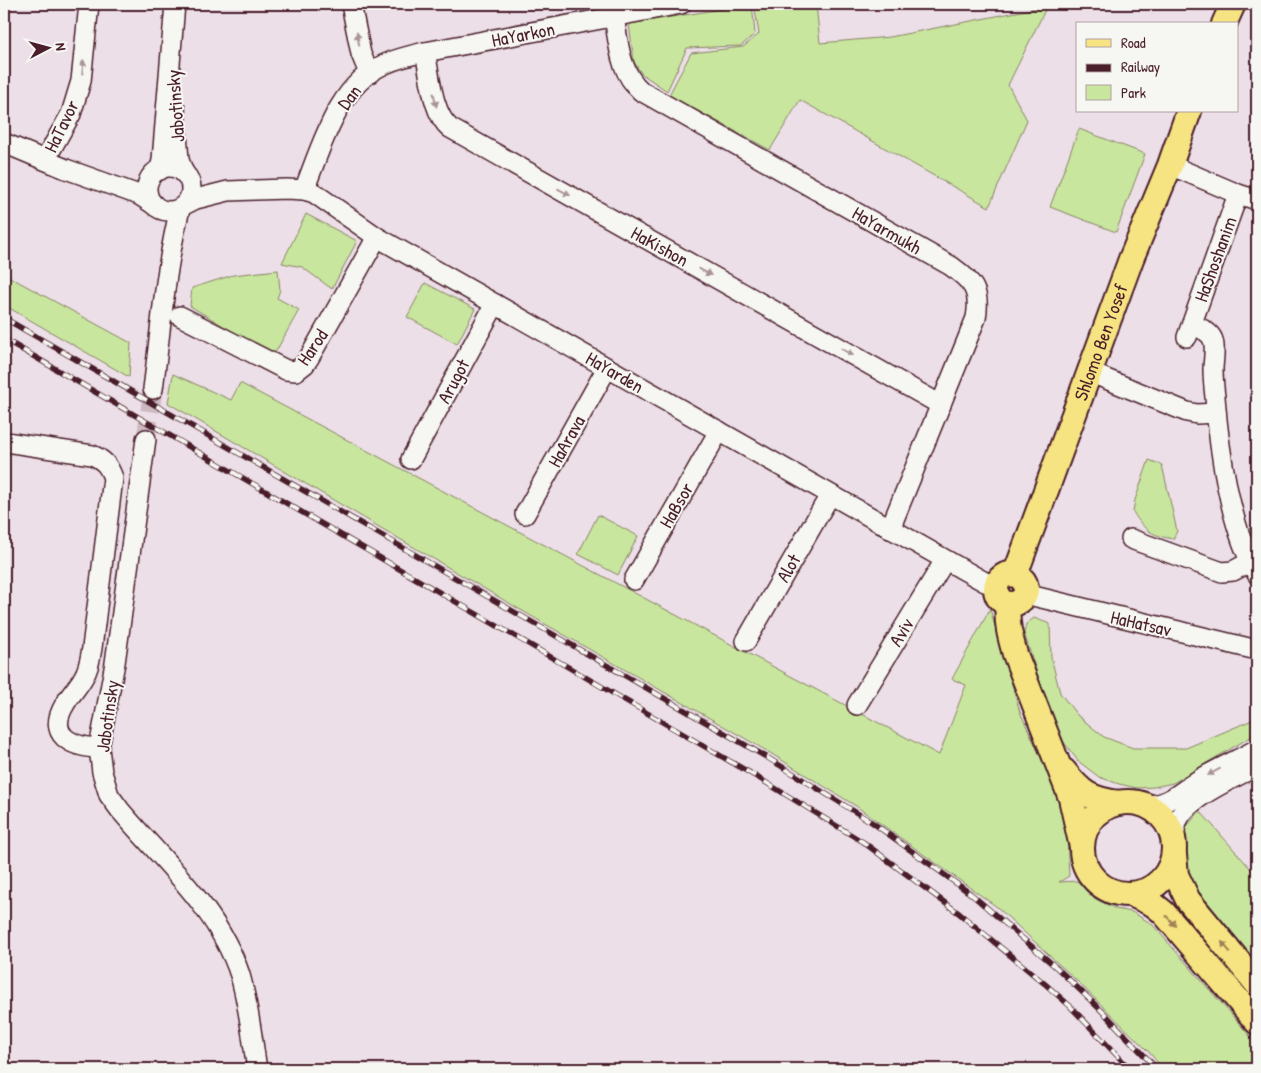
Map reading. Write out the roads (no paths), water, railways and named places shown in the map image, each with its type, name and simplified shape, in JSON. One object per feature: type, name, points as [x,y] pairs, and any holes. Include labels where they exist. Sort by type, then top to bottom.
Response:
[{"type":"main road","points":[[1225,22],[1233,4]]},
{"type":"main road","name":"Shlomo Ben Yosef","points":[[1011,590],[1089,372],[1131,259],[1170,165],[1189,112]]},
{"type":"main road","points":[[1011,590],[1007,615],[1009,634],[1071,798],[1083,848]]},
{"type":"main road","points":[[1050,745],[1059,765],[1083,792],[1098,800],[1119,803],[1132,802],[1145,805],[1158,813],[1168,824],[1174,847],[1176,876],[1188,900],[1257,984]]},
{"type":"main road","points":[[1119,803],[1105,808],[1094,817],[1086,829],[1083,858],[1095,881],[1106,889],[1118,893],[1132,894],[1144,892],[1159,882],[1170,867],[1174,847]]},
{"type":"main road","points":[[1132,894],[1153,904],[1163,912],[1257,1022]]},
{"type":"street","name":"HaTavor","points":[[45,160],[71,114],[81,81],[89,4]]},
{"type":"street","name":"Jabotinsky","points":[[157,172],[162,160],[175,4]]},
{"type":"street","name":"Dan","points":[[304,190],[331,122],[354,87],[369,73],[361,54],[351,4]]},
{"type":"street","name":"HaYarkon","points":[[369,73],[384,64],[425,52],[681,4]]},
{"type":"street","name":"HaYarmukh","points":[[614,17],[623,66],[633,84],[641,91],[950,266],[972,283],[978,299],[976,318],[890,529]]},
{"type":"street","name":"Jabotinsky","points":[[171,39],[178,144],[180,160],[186,176]]},
{"type":"street","name":"HaKishon","points":[[425,52],[437,108],[450,128],[941,405]]},
{"type":"street","points":[[4,143],[139,195],[165,211],[173,211],[183,206]]},
{"type":"street","points":[[1170,165],[1238,194],[1257,200]]},
{"type":"street","points":[[96,180],[119,182],[138,180],[172,168],[186,176],[191,193],[183,206],[173,238],[153,389]]},
{"type":"street","points":[[157,172],[148,186],[148,192],[156,206],[165,240],[167,276]]},
{"type":"street","name":"HaYarden","points":[[186,176],[206,187],[228,191]]},
{"type":"street","name":"HaYarden","points":[[183,206],[212,194],[228,191],[287,188],[314,193],[377,237],[945,560],[985,582],[1011,590]]},
{"type":"street","name":"HaShoshanim","points":[[1131,539],[1222,572],[1254,568],[1237,524],[1220,447],[1213,371],[1214,341],[1209,333],[1189,331],[1238,194]]},
{"type":"street","name":"Harod","points":[[180,316],[286,370],[296,371],[309,358],[377,237]]},
{"type":"street","name":"Arugot","points":[[411,458],[495,304]]},
{"type":"street","name":"HaArava","points":[[525,514],[607,368]]},
{"type":"street","points":[[1089,372],[1187,412],[1197,414],[1216,413]]},
{"type":"street","name":"HaBsor","points":[[634,580],[719,431]]},
{"type":"street","name":"Jabotinsky","points":[[146,439],[121,626],[99,748],[102,772],[109,795],[201,903],[229,948],[240,975],[246,1001],[256,1069]]},
{"type":"street","points":[[6,442],[92,455],[102,459],[110,468],[113,478],[88,668],[65,704],[57,722],[63,736],[71,743],[83,747],[99,748]]},
{"type":"street","name":"Alot","points":[[746,641],[830,494]]},
{"type":"street","name":"Aviv","points":[[857,705],[945,560]]},
{"type":"street","name":"HaHatsav","points":[[1011,590],[1257,650]]},
{"type":"street","points":[[1145,805],[1155,806],[1167,801],[1198,781],[1257,749]]},
{"type":"street","points":[[1174,847],[1178,820],[1192,803],[1206,793],[1257,766]]},
{"type":"tunnel","points":[[146,439],[153,389]]},
{"type":"railway","points":[[4,318],[768,758],[873,823],[971,894],[1057,968],[1106,1015],[1157,1069]]},
{"type":"railway","points":[[4,339],[757,777],[863,842],[960,914],[1044,983],[1070,1006],[1130,1069]]}]
